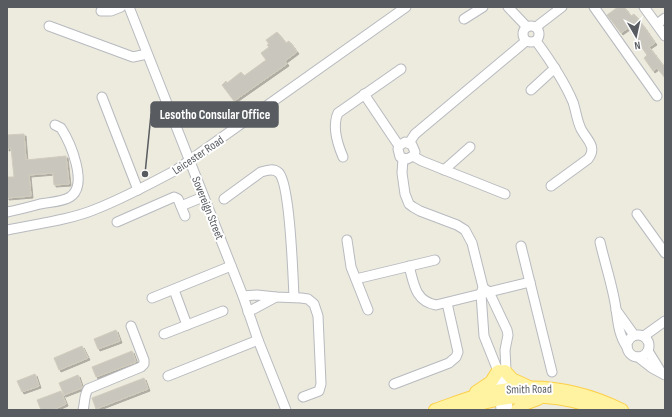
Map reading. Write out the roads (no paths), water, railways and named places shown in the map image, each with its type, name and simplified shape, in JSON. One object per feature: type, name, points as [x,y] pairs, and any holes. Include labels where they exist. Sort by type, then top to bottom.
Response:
[{"type":"main road","points":[[467,405],[501,371],[515,381],[529,387]]},
{"type":"main road","name":"Smith Road","points":[[504,399],[529,387],[564,390],[589,396],[604,407]]},
{"type":"main road","name":"Smith Road","points":[[435,410],[526,396],[545,396],[568,399],[622,410]]},
{"type":"main road","points":[[517,410],[522,405],[545,396]]},
{"type":"main road","points":[[467,405],[484,406],[493,410]]},
{"type":"street","name":"Sovereign Street","points":[[128,7],[243,296],[258,340],[286,410]]},
{"type":"street","points":[[101,11],[111,11],[128,7]]},
{"type":"street","name":"Leicester Road","points":[[7,230],[89,212],[138,190],[189,162],[406,7]]},
{"type":"street","points":[[464,19],[483,7]]},
{"type":"street","points":[[508,7],[531,27],[540,32],[540,36],[536,41],[531,43],[526,41],[523,34],[531,27],[562,7]]},
{"type":"street","points":[[594,7],[657,96]]},
{"type":"street","points":[[644,7],[665,36]]},
{"type":"street","points":[[657,24],[665,18]]},
{"type":"street","points":[[49,26],[133,57],[147,54]]},
{"type":"street","points":[[408,143],[415,134],[526,41]]},
{"type":"street","points":[[536,41],[555,68],[573,102],[580,126],[592,145],[592,152],[588,159],[551,186]]},
{"type":"street","points":[[531,90],[555,68]]},
{"type":"street","points":[[343,157],[337,143],[336,116],[342,109],[401,69]]},
{"type":"street","points":[[364,94],[399,146],[398,153],[403,159],[402,173],[407,200],[413,207],[457,225],[464,230],[472,243],[484,291],[483,331],[490,352],[501,371]]},
{"type":"street","points":[[102,97],[138,190]]},
{"type":"street","points":[[7,212],[60,201],[70,197],[76,192],[78,183],[77,168],[74,156],[62,128],[55,125]]},
{"type":"street","points":[[399,146],[405,142],[408,143],[414,148],[413,156]]},
{"type":"street","points":[[444,170],[470,147]]},
{"type":"street","points":[[403,159],[413,156]]},
{"type":"street","points":[[413,156],[505,194]]},
{"type":"street","points":[[224,199],[261,172],[274,170],[282,178],[287,201],[294,297]]},
{"type":"street","points":[[117,222],[171,197],[177,198],[185,216]]},
{"type":"street","points":[[181,206],[203,197]]},
{"type":"street","points":[[637,214],[665,253]]},
{"type":"street","points":[[347,240],[349,261],[368,310]]},
{"type":"street","points":[[600,242],[622,340],[632,355],[638,357],[652,368],[663,374]]},
{"type":"street","points":[[521,246],[552,372]]},
{"type":"street","points":[[356,279],[435,260]]},
{"type":"street","points":[[152,298],[231,266]]},
{"type":"street","points":[[410,266],[414,287],[424,300],[429,303],[436,304],[447,303],[484,291],[530,282]]},
{"type":"street","points":[[174,290],[188,325]]},
{"type":"street","points":[[484,291],[507,330],[508,335],[501,371],[504,399]]},
{"type":"street","points":[[243,296],[265,295],[276,298],[302,298],[312,302],[316,306],[318,316],[321,388],[316,392],[302,397]]},
{"type":"street","points":[[248,312],[276,298]]},
{"type":"street","points":[[394,384],[449,363],[456,356],[458,352],[447,303]]},
{"type":"street","points":[[616,310],[649,346],[648,351],[663,374]]},
{"type":"street","points":[[164,334],[223,311]]},
{"type":"street","points":[[642,337],[665,321]]},
{"type":"street","points":[[83,410],[85,393],[88,389],[142,367],[144,364],[144,360],[131,326]]},
{"type":"street","points":[[627,348],[628,340],[665,329]]},
{"type":"street","points":[[168,376],[258,340]]},
{"type":"street","points":[[490,352],[505,350]]},
{"type":"street","points":[[638,357],[644,355],[648,351]]},
{"type":"place","name":"Lesotho Consular Office","points":[[145,174]]}]
